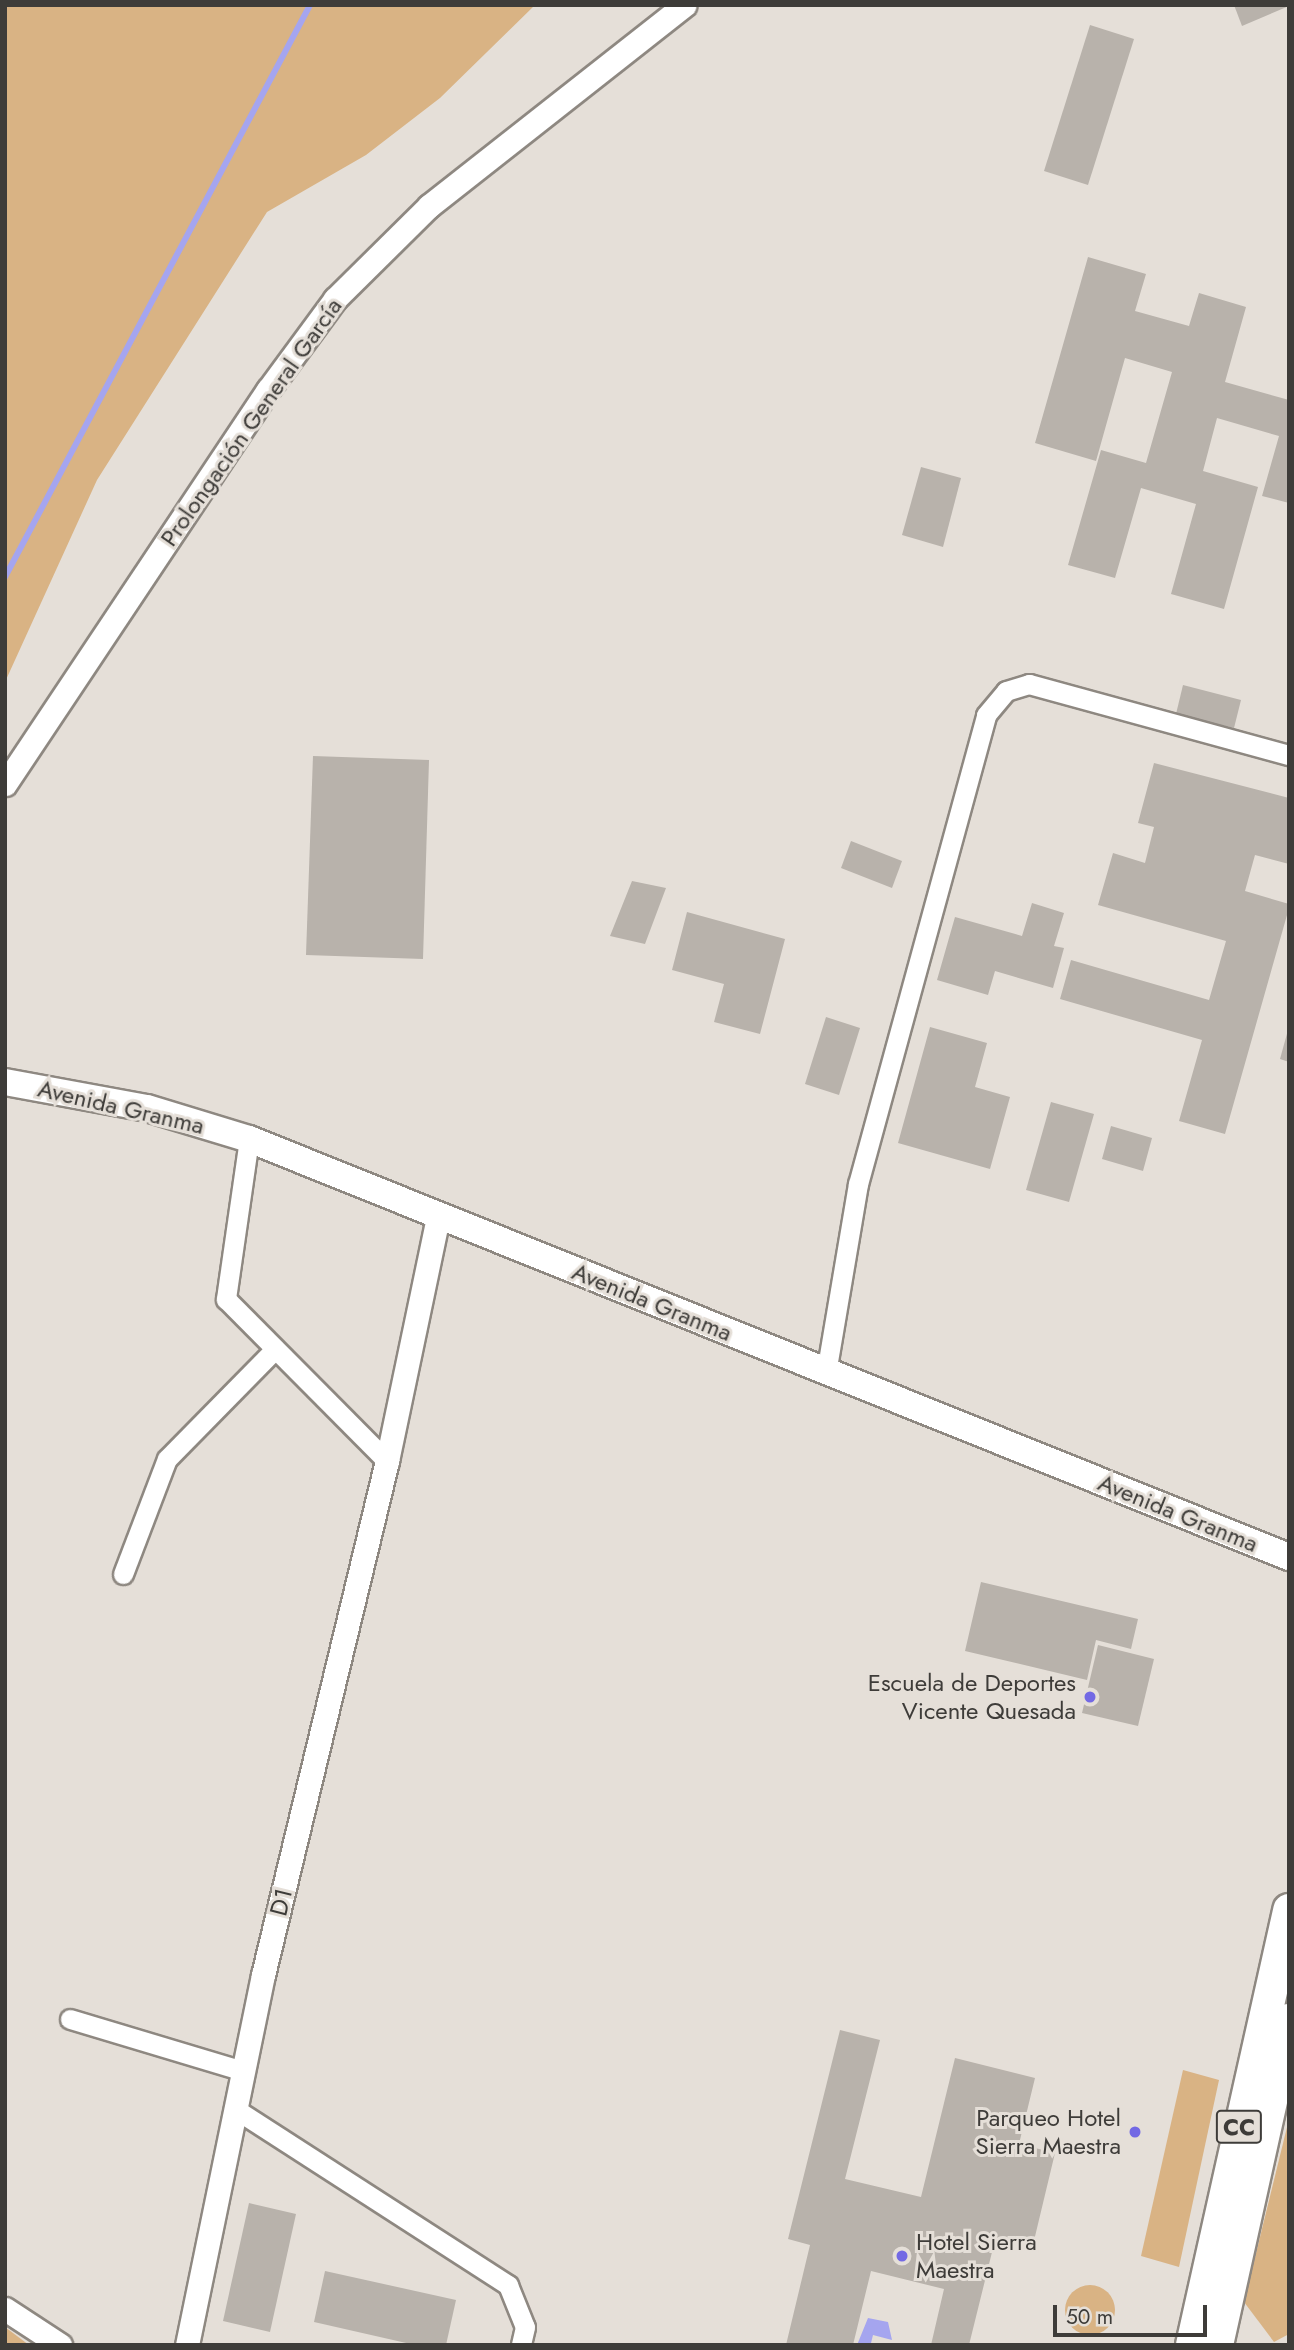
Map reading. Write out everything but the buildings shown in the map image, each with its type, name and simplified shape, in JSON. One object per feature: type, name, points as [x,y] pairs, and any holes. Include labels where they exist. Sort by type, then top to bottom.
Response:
[{"type":"highway","name":"CC","points":[[1211,2338],[1289,1910]]},
{"type":"highway","name":"CC","points":[[1211,2338],[1289,2020]]},
{"type":"main road","name":"Avenida Granma","points":[[5,1082],[147,1108],[249,1139],[1289,1557]]},
{"type":"street","name":"Prolongación General García","points":[[5,784],[268,390],[335,299],[429,206],[684,5]]},
{"type":"street","points":[[826,1373],[858,1184],[986,715],[1006,691],[1029,684],[1289,755]]},
{"type":"street","points":[[249,1139],[226,1299],[387,1461]]},
{"type":"street","name":"D1","points":[[187,2345],[243,2071],[387,1461],[438,1216]]},
{"type":"street","points":[[122,1574],[167,1459],[275,1349]]},
{"type":"street","points":[[70,2019],[243,2071]]},
{"type":"street","points":[[235,2109],[508,2285],[525,2327],[521,2345]]},
{"type":"street","points":[[5,2309],[60,2345]]},
{"type":"shaded area","points":[[5,5],[535,5],[440,98],[366,155],[267,212],[97,480],[5,682]]},
{"type":"shaded area","points":[[1183,2070],[1219,2080],[1179,2267],[1141,2256]]},
{"type":"shaded area","points":[[1289,2119],[1289,2334],[1274,2342],[1244,2302]]},
{"type":"shaded area","points":[[1090,2285],[1108,2292],[1115,2310],[1108,2328],[1090,2335],[1072,2328],[1065,2310],[1072,2292]]},
{"type":"shaded area","points":[[5,2327],[29,2345],[5,2345]]},
{"type":"water","points":[[868,2318],[888,2322],[892,2340],[873,2335],[871,2343],[875,2345],[857,2345]]},
{"type":"waterway","points":[[5,577],[310,5]]},
{"type":"place","name":"Escuela de Deportes Vicente Quesada","points":[[1090,1697]]},
{"type":"place","name":"Parqueo Hotel Sierra Maestra","points":[[1135,2132]]},
{"type":"place","name":"Hotel Sierra Maestra","points":[[902,2256]]}]
